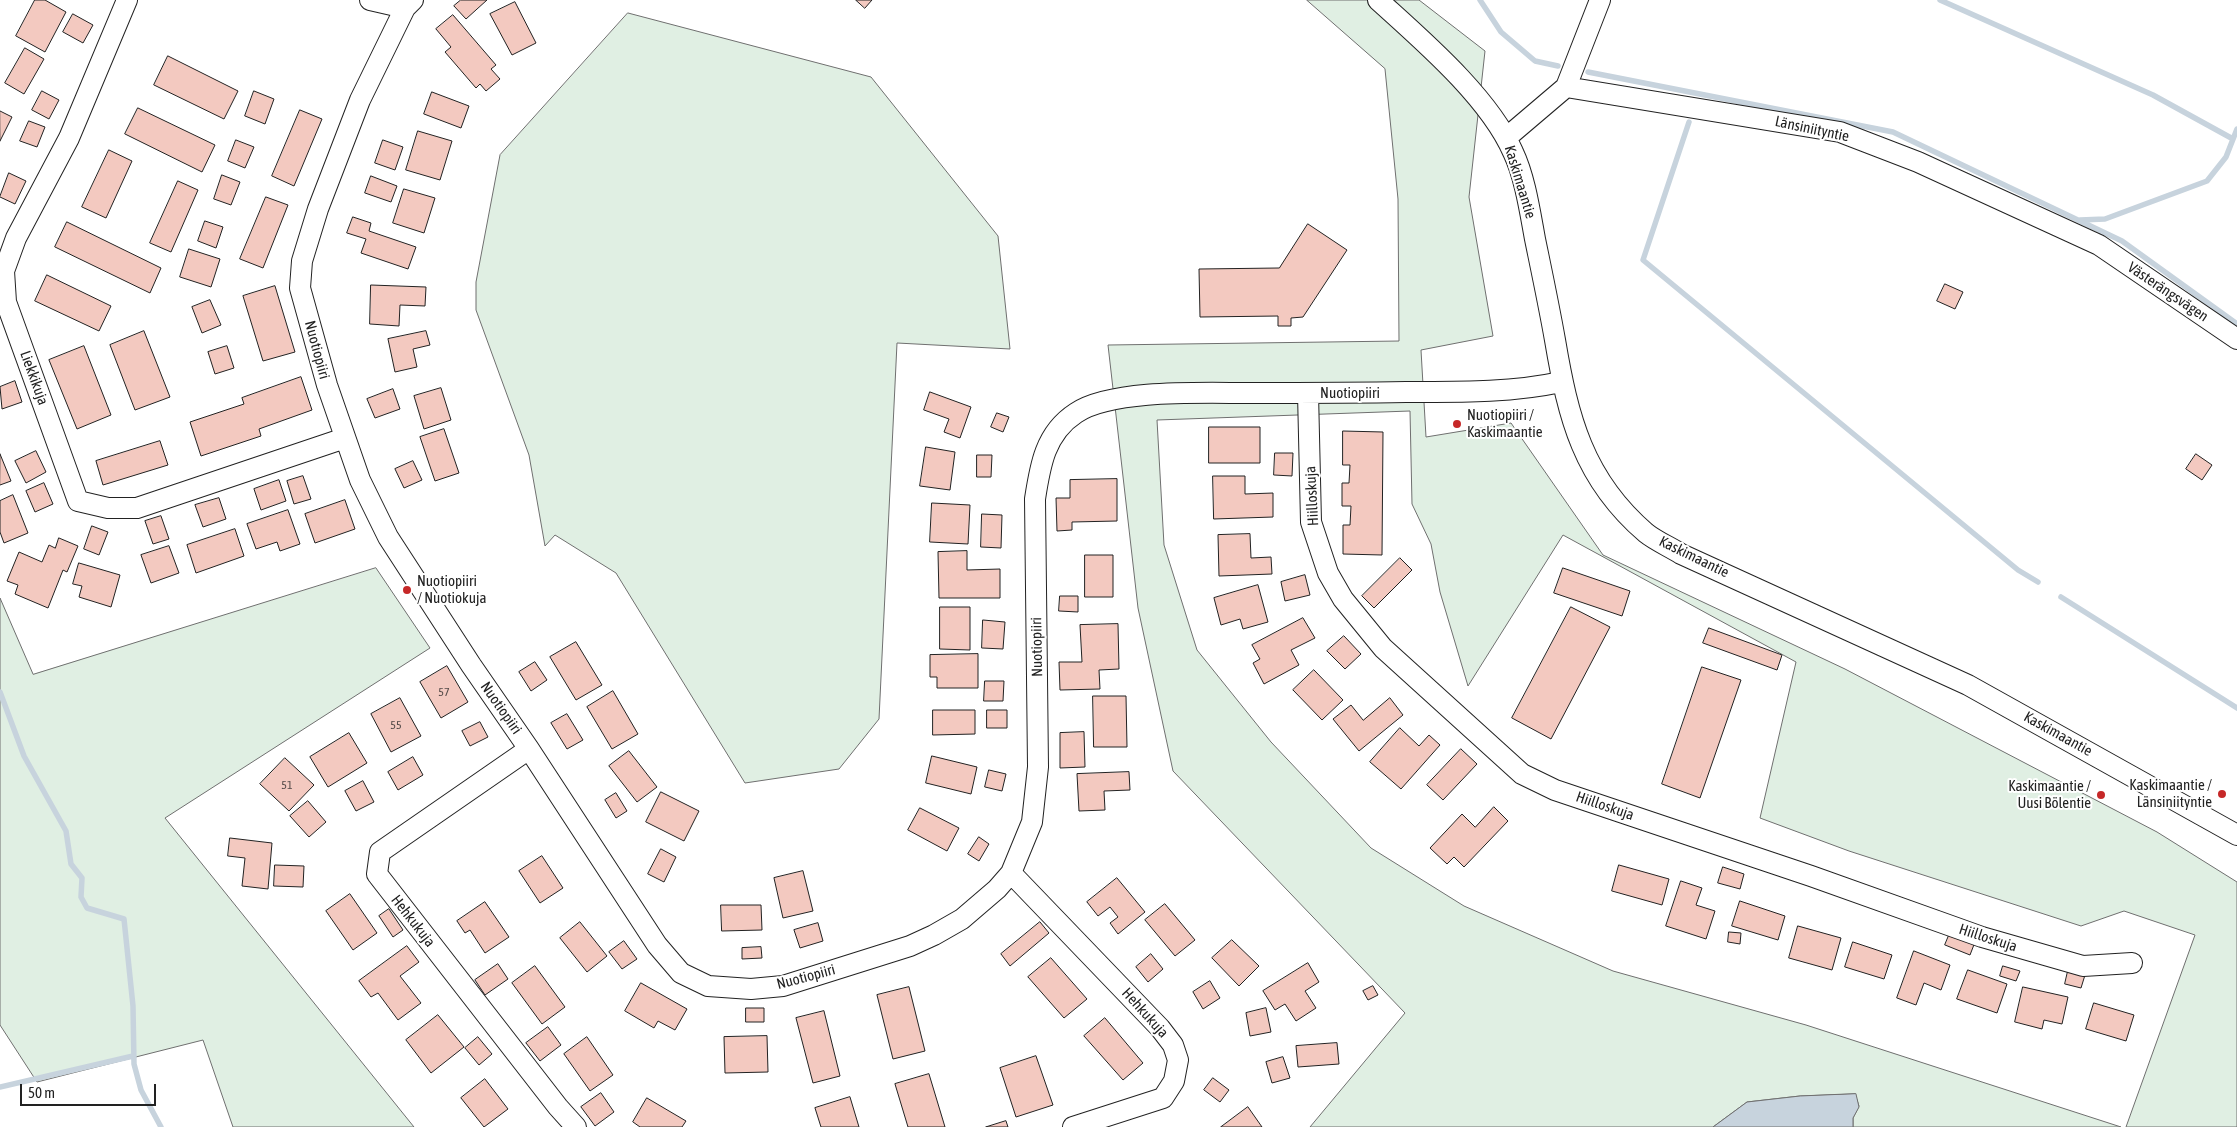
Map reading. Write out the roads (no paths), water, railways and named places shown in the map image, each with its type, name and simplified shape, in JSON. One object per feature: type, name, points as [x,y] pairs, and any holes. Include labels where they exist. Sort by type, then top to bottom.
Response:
[{"type":"street","name":"Liekkikuja","points":[[127,0],[69,138],[16,238],[4,272],[6,302],[78,501],[108,508],[137,508],[345,438]]},
{"type":"street","points":[[370,0],[409,4]]},
{"type":"street","name":"Kaskimaantie","points":[[1378,0],[1417,35],[1465,85],[1484,107],[1514,153],[1530,209],[1561,382],[1575,432],[1593,471],[1616,504],[1647,534],[1681,554],[1968,685],[2237,835]]},
{"type":"street","points":[[1506,138],[1566,86],[1600,0]]},
{"type":"street","name":"Nuotiopiiri","points":[[409,4],[360,100],[318,209],[302,260],[300,288],[326,385],[360,480],[388,536],[471,665],[530,749],[658,945],[682,973],[708,986],[751,989],[783,986],[910,946],[962,919],[997,889],[1011,873],[1032,822],[1038,766],[1035,499],[1040,466],[1050,438],[1076,413],[1098,402],[1122,398],[1194,393],[1517,390],[1561,382]]},
{"type":"street","name":"Länsiniityntie","points":[[1566,86],[1840,132],[1918,162],[2099,245]]},
{"type":"street","name":"Västerängsvägen","points":[[2099,245],[2237,339]]},
{"type":"street","name":"Hiilloskuja","points":[[1308,393],[1311,522],[1328,573],[1344,599],[1383,648],[1522,774],[1555,790],[1811,876],[1982,938],[2083,966],[2132,963]]},
{"type":"street","name":"Hehkukuja","points":[[530,749],[380,852],[377,874],[558,1107],[576,1127]]},
{"type":"street","name":"Hehkukuja","points":[[1011,873],[1160,1028],[1173,1045],[1178,1060],[1174,1081],[1162,1098],[1073,1127]]},
{"type":"waterway","points":[[1480,0],[1501,32],[1535,61],[1558,66]]},
{"type":"waterway","points":[[1940,0],[2153,95],[2233,139]]},
{"type":"waterway","points":[[1588,72],[1893,132],[2122,241],[2237,324]]},
{"type":"waterway","points":[[1689,122],[1643,260],[2018,570],[2038,582]]},
{"type":"waterway","points":[[2080,220],[2105,219],[2207,181],[2226,157],[2237,129]]},
{"type":"waterway","points":[[2061,597],[2237,708]]},
{"type":"waterway","points":[[0,692],[24,756],[66,831],[71,864],[82,878],[81,897],[87,908],[124,919],[133,1006],[134,1064],[141,1090],[161,1127]]},
{"type":"waterway","points":[[0,1087],[133,1056]]},
{"type":"place","name":"Nuotiopiiri / Kaskimaantie","points":[[1457,424]]},
{"type":"place","name":"Nuotiopiiri / Nuotiokuja","points":[[407,590]]},
{"type":"place","name":"Kaskimaantie / Länsiniityntie","points":[[2222,794]]},
{"type":"place","name":"Kaskimaantie / Uusi Bölentie","points":[[2101,795]]}]
